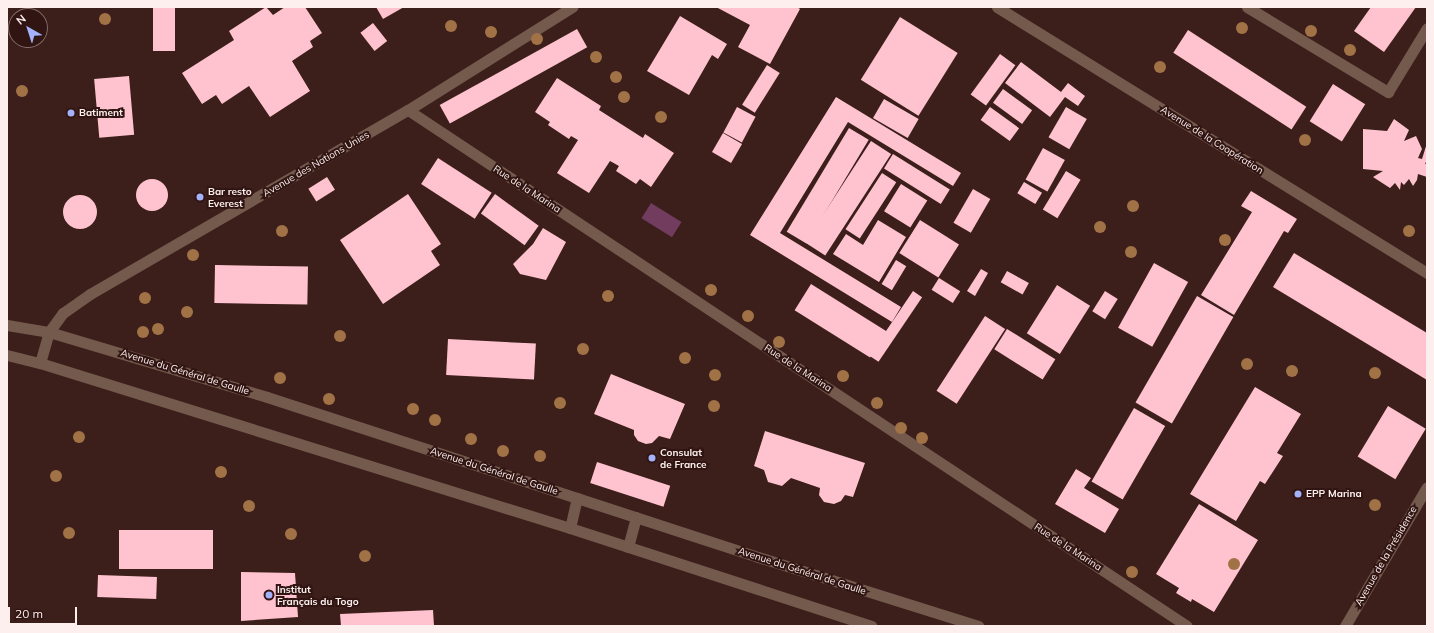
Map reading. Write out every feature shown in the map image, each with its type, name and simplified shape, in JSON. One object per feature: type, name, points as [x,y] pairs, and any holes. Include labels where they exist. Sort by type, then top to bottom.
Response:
[{"type":"street","name":"Avenue des Nations Unies","points":[[40,363],[49,332],[63,313],[90,294],[408,110],[572,7]]},
{"type":"street","name":"Avenue de la Coopération","points":[[997,7],[1427,273]]},
{"type":"street","points":[[1247,7],[1388,92],[1427,28]]},
{"type":"street","name":"Rue de la Marina","points":[[408,110],[1188,626]]},
{"type":"street","name":"Avenue du Général de Gaulle","points":[[7,325],[49,332],[266,397],[978,626]]},
{"type":"street","points":[[7,355],[40,363],[570,528],[870,626]]},
{"type":"street","name":"Avenue de la Présidence","points":[[1345,626],[1427,487]]},
{"type":"street","points":[[570,528],[577,498]]},
{"type":"street","points":[[628,547],[636,517]]},
{"type":"shaded area","points":[[651,203],[682,222],[672,237],[641,218]]},
{"type":"building","points":[[153,7],[175,7],[175,51],[153,51]]},
{"type":"building","points":[[266,7],[273,15],[285,7],[305,7],[322,33],[310,41],[313,47],[292,61],[310,91],[270,117],[249,86],[222,104],[216,95],[202,104],[182,73],[234,40],[229,31]]},
{"type":"building","points":[[376,7],[404,7],[383,19]]},
{"type":"building","points":[[716,7],[797,7],[800,9],[770,64],[738,47],[750,25]]},
{"type":"building","points":[[1371,7],[1416,7],[1384,52],[1354,31]]},
{"type":"building","points":[[680,16],[727,44],[718,59],[712,55],[689,95],[647,71]]},
{"type":"building","points":[[900,17],[958,53],[918,116],[861,80]]},
{"type":"building","points":[[373,23],[387,41],[375,51],[360,33]]},
{"type":"building","points":[[577,29],[587,47],[450,123],[440,105]]},
{"type":"building","points":[[1188,30],[1306,107],[1292,129],[1173,53]]},
{"type":"building","points":[[1000,54],[1015,65],[986,106],[971,94]]},
{"type":"building","points":[[1021,62],[1061,92],[1068,83],[1085,96],[1078,106],[1065,97],[1050,117],[1005,83]]},
{"type":"building","points":[[767,65],[780,73],[755,113],[742,105]]},
{"type":"building","points":[[129,76],[134,135],[99,138],[94,79]]},
{"type":"building","points":[[557,78],[601,106],[599,110],[643,138],[645,134],[674,153],[651,187],[640,179],[636,184],[616,171],[619,166],[610,161],[589,193],[557,173],[578,140],[571,136],[569,139],[548,125],[550,122],[535,112]]},
{"type":"building","points":[[1333,84],[1365,104],[1342,141],[1310,121]]},
{"type":"building","points":[[1003,89],[1032,110],[1022,124],[993,103]]},
{"type":"building","points":[[836,97],[961,173],[953,186],[848,122],[780,233],[901,307],[892,322],[750,235]]},
{"type":"building","points":[[884,99],[919,119],[908,138],[873,118]]},
{"type":"building","points":[[737,107],[756,117],[742,142],[723,133]]},
{"type":"building","points":[[990,107],[1019,128],[1010,141],[981,120]]},
{"type":"building","points":[[1066,107],[1087,119],[1069,149],[1048,137]]},
{"type":"building","points":[[1394,119],[1409,130],[1404,141],[1416,136],[1422,149],[1418,158],[1422,159],[1427,143],[1427,162],[1425,163],[1427,166],[1427,177],[1418,174],[1417,180],[1413,186],[1409,179],[1404,185],[1401,182],[1400,190],[1395,183],[1390,188],[1373,177],[1383,171],[1363,169],[1363,129],[1387,131]]},
{"type":"building","points":[[849,128],[869,140],[806,244],[787,232]]},
{"type":"building","points":[[723,133],[742,144],[731,163],[712,152]]},
{"type":"building","points":[[871,141],[891,154],[825,256],[805,242]]},
{"type":"building","points":[[1043,148],[1065,160],[1047,192],[1026,179]]},
{"type":"building","points":[[893,154],[950,190],[941,204],[884,168]]},
{"type":"building","points":[[438,158],[492,193],[475,219],[421,184]]},
{"type":"building","points":[[1066,171],[1081,180],[1057,218],[1043,210]]},
{"type":"building","points":[[882,173],[896,182],[860,238],[846,229]]},
{"type":"building","points":[[327,177],[335,190],[316,201],[308,189]]},
{"type":"building","points":[[152,179],[163,184],[168,195],[163,206],[152,211],[141,206],[136,195],[141,184]]},
{"type":"building","points":[[1024,182],[1042,193],[1035,204],[1017,193]]},
{"type":"building","points":[[901,184],[927,200],[910,228],[884,211]]},
{"type":"building","points":[[973,189],[990,199],[971,233],[954,223]]},
{"type":"building","points":[[1251,191],[1297,219],[1288,233],[1284,231],[1234,315],[1201,295],[1252,212],[1241,206]]},
{"type":"building","points":[[408,194],[441,244],[431,251],[440,265],[383,304],[340,240]]},
{"type":"building","points":[[495,194],[539,226],[525,245],[481,213]]},
{"type":"building","points":[[77,195],[83,195],[87,196],[94,202],[97,212],[96,219],[90,226],[83,229],[77,229],[73,228],[66,222],[63,215],[63,209],[64,205],[70,198]]},
{"type":"building","points":[[878,220],[906,237],[879,282],[833,254],[846,234],[863,245]]},
{"type":"building","points":[[920,220],[959,244],[938,277],[899,253]]},
{"type":"building","points":[[543,228],[566,242],[546,280],[520,274],[513,264],[533,244]]},
{"type":"building","points":[[1294,253],[1427,333],[1427,380],[1273,287]]},
{"type":"building","points":[[896,260],[906,266],[892,290],[882,284]]},
{"type":"building","points":[[1154,263],[1188,282],[1152,347],[1118,328]]},
{"type":"building","points":[[215,265],[308,267],[307,305],[214,303]]},
{"type":"building","points":[[981,269],[988,273],[975,296],[967,291]]},
{"type":"building","points":[[1007,271],[1029,283],[1023,294],[1001,282]]},
{"type":"building","points":[[939,278],[960,291],[953,303],[932,290]]},
{"type":"building","points":[[811,284],[886,331],[870,357],[795,310]]},
{"type":"building","points":[[1057,285],[1090,306],[1060,354],[1027,333]]},
{"type":"building","points":[[913,291],[922,297],[879,362],[869,356]]},
{"type":"building","points":[[1105,291],[1118,299],[1105,319],[1092,311]]},
{"type":"building","points":[[1197,296],[1233,317],[1172,424],[1136,403]]},
{"type":"building","points":[[985,316],[1005,329],[957,404],[937,391]]},
{"type":"building","points":[[1007,329],[1055,359],[1043,380],[994,349]]},
{"type":"building","points":[[448,339],[536,344],[534,380],[446,375]]},
{"type":"building","points":[[611,374],[685,404],[670,439],[659,436],[652,443],[646,444],[638,441],[634,435],[634,430],[594,414]]},
{"type":"building","points":[[1255,387],[1301,414],[1277,453],[1283,456],[1265,484],[1260,481],[1236,521],[1190,494]]},
{"type":"building","points":[[1388,406],[1426,429],[1395,479],[1358,457]]},
{"type":"building","points":[[1134,408],[1165,426],[1123,500],[1092,482]]},
{"type":"building","points":[[765,431],[865,463],[853,497],[845,495],[841,501],[834,504],[824,502],[819,495],[820,488],[791,478],[782,486],[768,482],[764,470],[754,466]]},
{"type":"building","points":[[597,462],[670,486],[663,507],[590,483]]},
{"type":"building","points":[[1076,469],[1091,478],[1084,488],[1119,509],[1105,533],[1055,504]]},
{"type":"building","points":[[1199,504],[1258,540],[1214,612],[1192,599],[1191,602],[1176,593],[1179,588],[1156,574]]},
{"type":"building","points":[[119,530],[213,530],[213,569],[119,569]]},
{"type":"building","name":"Institut Français du Togo","points":[[241,572],[295,573],[298,617],[241,621]]},
{"type":"building","points":[[98,575],[157,577],[156,599],[97,597]]},
{"type":"building","points":[[433,610],[434,626],[341,626],[340,614]]},
{"type":"place","name":"Batiment","points":[[71,113]]},
{"type":"place","name":"Bar resto Everest","points":[[200,197]]},
{"type":"place","name":"Consulat de France","points":[[652,458]]},
{"type":"place","name":"EPP Marina","points":[[1298,494]]},
{"type":"place","name":"Institut Français du Togo","points":[[269,595]]}]
